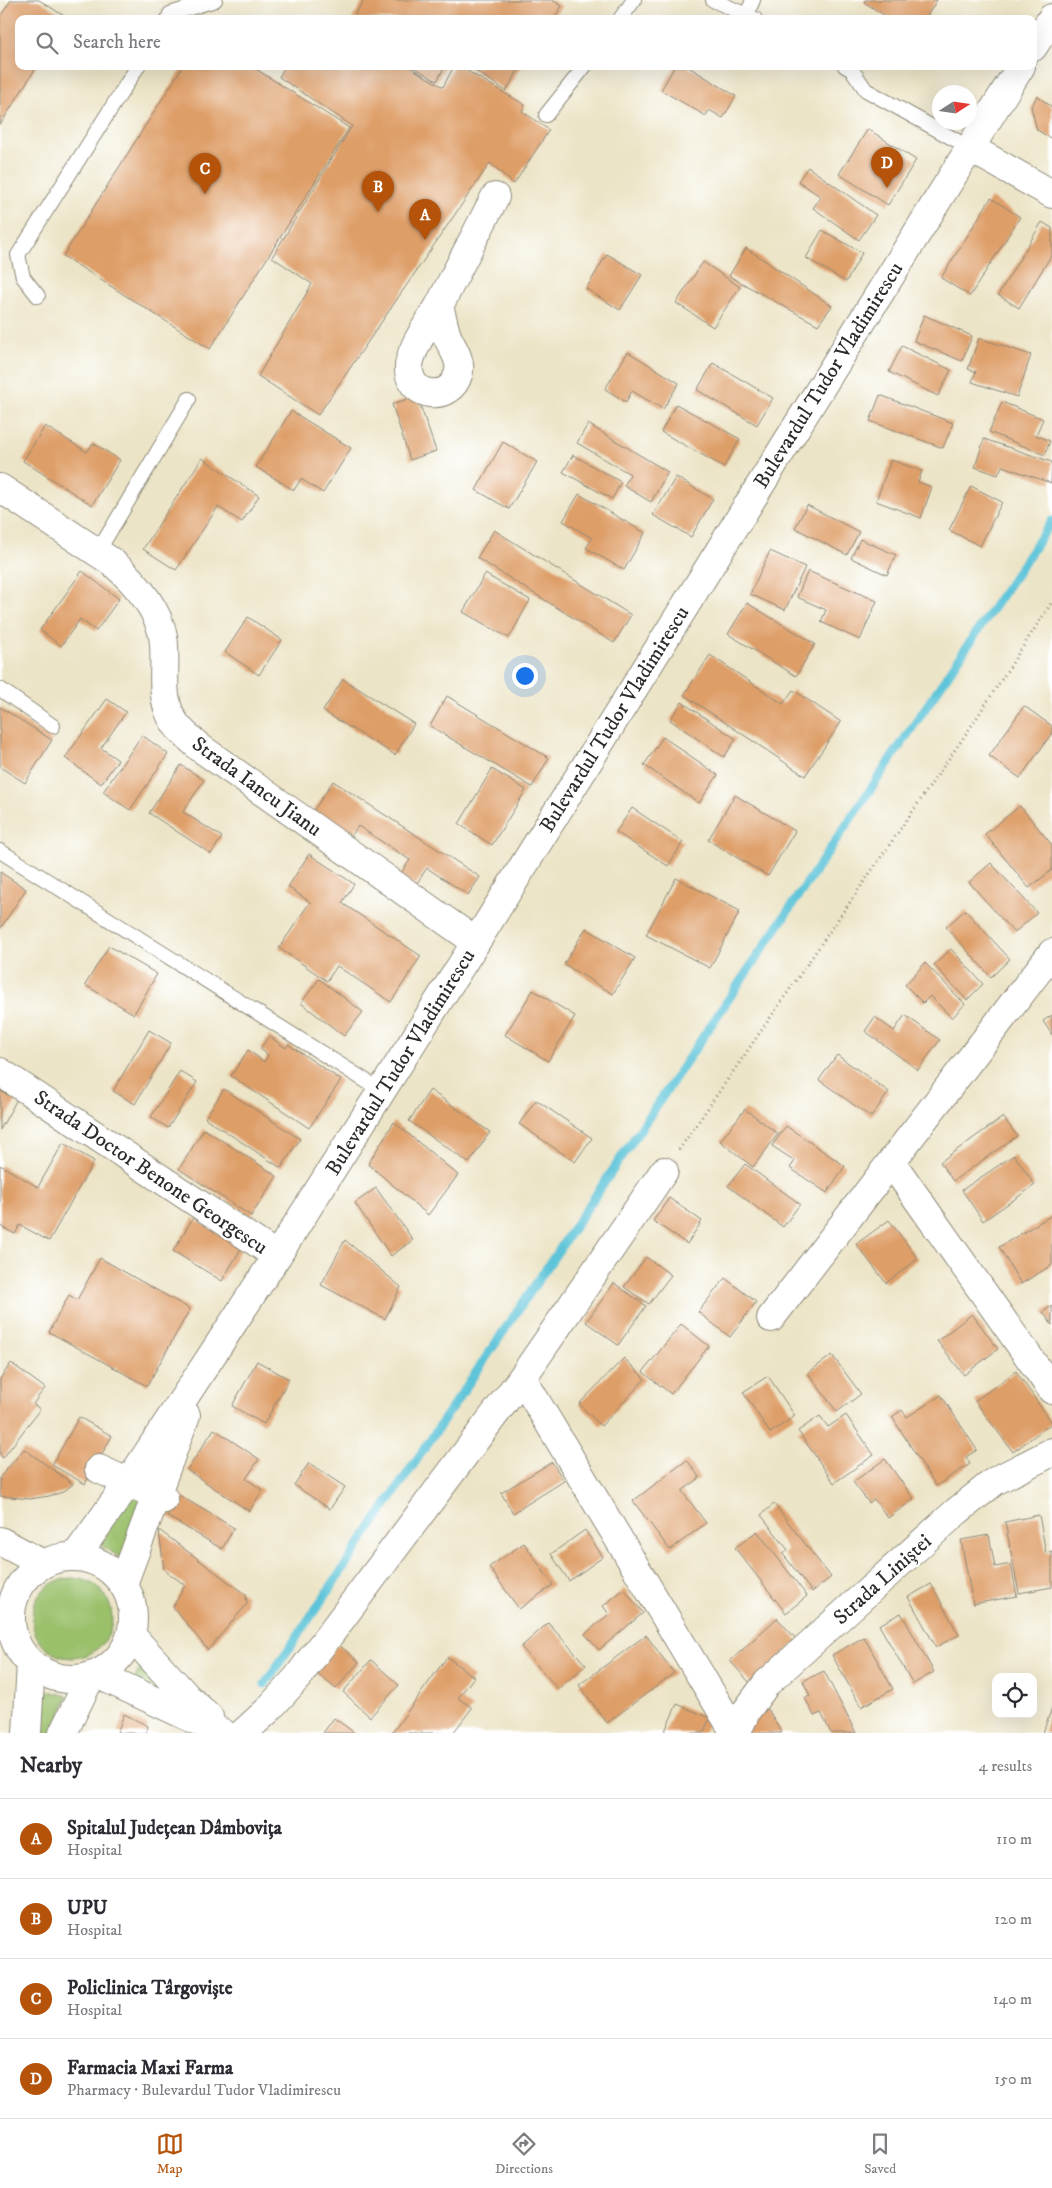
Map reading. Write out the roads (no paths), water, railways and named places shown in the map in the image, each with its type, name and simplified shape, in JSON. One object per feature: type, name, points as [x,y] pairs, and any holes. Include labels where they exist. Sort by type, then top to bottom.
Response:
[{"type":"street","points":[[1037,41],[1052,18]]},
{"type":"street","name":"Bulevardul Tudor Vladimirescu","points":[[75,1557],[204,1368],[382,1091],[1019,70]]},
{"type":"street","points":[[970,148],[1052,194]]},
{"type":"street","points":[[439,306],[498,193]]},
{"type":"street","name":"Strada Iancu Jianu","points":[[0,488],[129,576],[148,601],[157,618],[163,637],[164,687],[168,705],[174,722],[186,735],[246,782],[476,942]]},
{"type":"street","points":[[771,1318],[1052,953]]},
{"type":"street","name":"Strada Doctor Benone Georgescu","points":[[0,1072],[277,1256]]},
{"type":"street","points":[[892,1163],[1052,1390]]},
{"type":"street","points":[[243,1733],[267,1711],[297,1678],[522,1378],[664,1171]]},
{"type":"street","name":"Bulevardul Tudor Vladimirescu","points":[[123,1584],[160,1498],[204,1368]]},
{"type":"street","points":[[522,1378],[736,1733]]},
{"type":"street","name":"Strada Liniștei","points":[[736,1733],[747,1710],[767,1683],[956,1512],[995,1481],[1052,1452]]},
{"type":"street","points":[[99,1469],[160,1498]]},
{"type":"street","points":[[0,1541],[43,1564]]},
{"type":"street","points":[[75,1557],[99,1563],[111,1571],[123,1584],[133,1610],[131,1635],[117,1660],[94,1675],[77,1679],[59,1678],[45,1673],[31,1663],[18,1646],[6,1618],[11,1612],[18,1588],[29,1574],[43,1564],[55,1559],[75,1557]]},
{"type":"street","points":[[131,1635],[187,1697],[225,1733]]},
{"type":"street","points":[[27,1733],[31,1663]]},
{"type":"street","points":[[63,1733],[94,1675]]},
{"type":"street","points":[[94,1675],[225,1733]]},
{"type":"lane","points":[[170,15],[215,0]]},
{"type":"lane","points":[[623,15],[634,0]]},
{"type":"lane","points":[[713,0],[749,15]]},
{"type":"lane","points":[[751,15],[754,0]]},
{"type":"lane","points":[[38,296],[23,277],[18,255],[135,70]]},
{"type":"lane","points":[[546,115],[582,70]]},
{"type":"lane","points":[[852,70],[866,90],[970,148]]},
{"type":"lane","points":[[97,553],[189,399]]},
{"type":"lane","points":[[0,689],[53,726]]},
{"type":"lane","points":[[0,851],[382,1091]]},
{"type":"waterway","points":[[265,1684],[1052,521]]},
{"type":"place","name":"Farmacia Maxi Farma","points":[[887,188]]},
{"type":"place","name":"Policlinica Târgoviște","points":[[205,194]]},
{"type":"place","name":"UPU","points":[[378,212]]},
{"type":"place","name":"Spitalul Județean Dâmbovița","points":[[425,240]]}]
